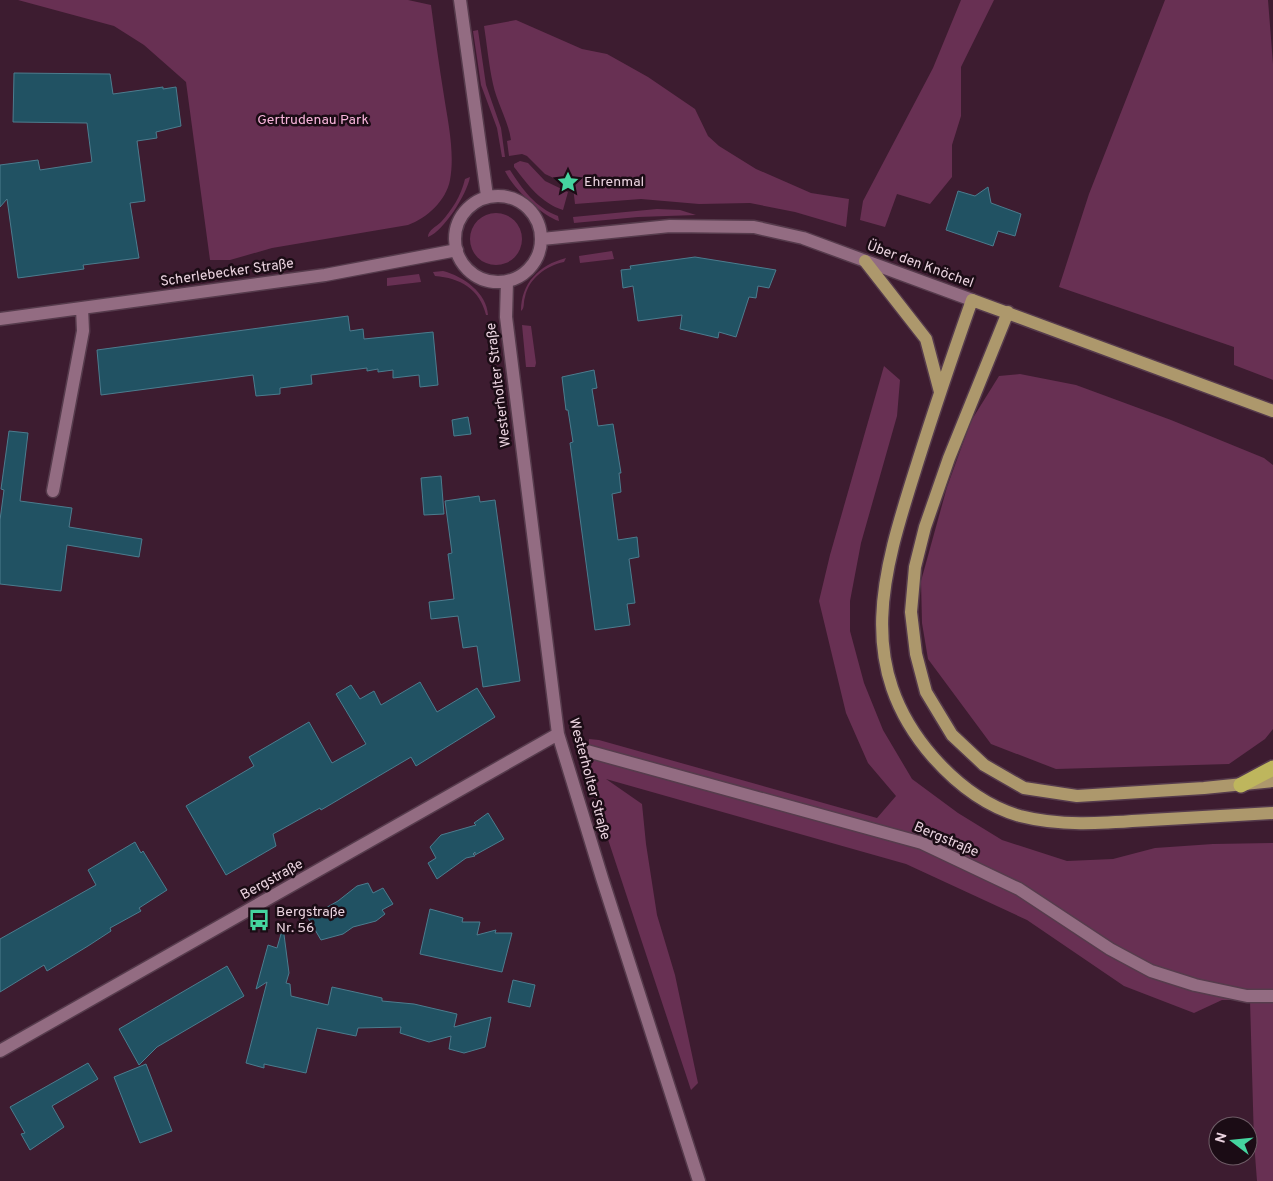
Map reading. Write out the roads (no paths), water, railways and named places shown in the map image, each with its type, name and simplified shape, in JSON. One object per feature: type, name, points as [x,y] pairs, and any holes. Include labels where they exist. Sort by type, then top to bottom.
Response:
[{"type":"highway","points":[[1241,784],[1273,768]]},
{"type":"main road","points":[[865,261],[926,339],[940,392]]},
{"type":"main road","points":[[972,300],[896,529],[886,572],[881,610],[887,670],[900,710],[921,744],[950,777],[982,800],[1019,816],[1074,825],[1273,813]]},
{"type":"main road","name":"Über den Knöchel","points":[[972,300],[1273,411]]},
{"type":"main road","points":[[1008,312],[949,458],[925,527],[915,568],[911,612],[916,654],[926,692],[952,735],[984,765],[1024,788],[1077,796],[1273,781]]},
{"type":"street","points":[[460,0],[487,196]]},
{"type":"street","points":[[487,196],[503,196],[518,201],[535,217],[539,224],[542,239],[535,261],[518,277],[506,280],[481,278],[470,271],[457,250],[456,237],[458,224],[465,212],[475,203],[487,196]]},
{"type":"street","name":"Über den Knöchel","points":[[542,239],[670,226],[754,227],[803,238],[972,300]]},
{"type":"street","name":"Scherlebecker Straße","points":[[0,319],[342,272],[457,250]]},
{"type":"street","name":"Westerholter Straße","points":[[506,280],[506,317],[558,734],[602,878],[700,1181]]},
{"type":"street","points":[[54,491],[84,331],[82,308]]},
{"type":"street","name":"Bergstraße","points":[[0,1051],[558,734]]},
{"type":"street","name":"Bergstraße","points":[[587,751],[922,843],[1019,889],[1110,949],[1151,971],[1195,986],[1247,996],[1273,996]]},
{"type":"place","name":"Ehrenmal","points":[[568,182]]},
{"type":"place","name":"Bergstraße Nr. 56","points":[[259,920]]},
{"type":"park label","name":"Gertrudenau Park","points":[[313,120]]}]
